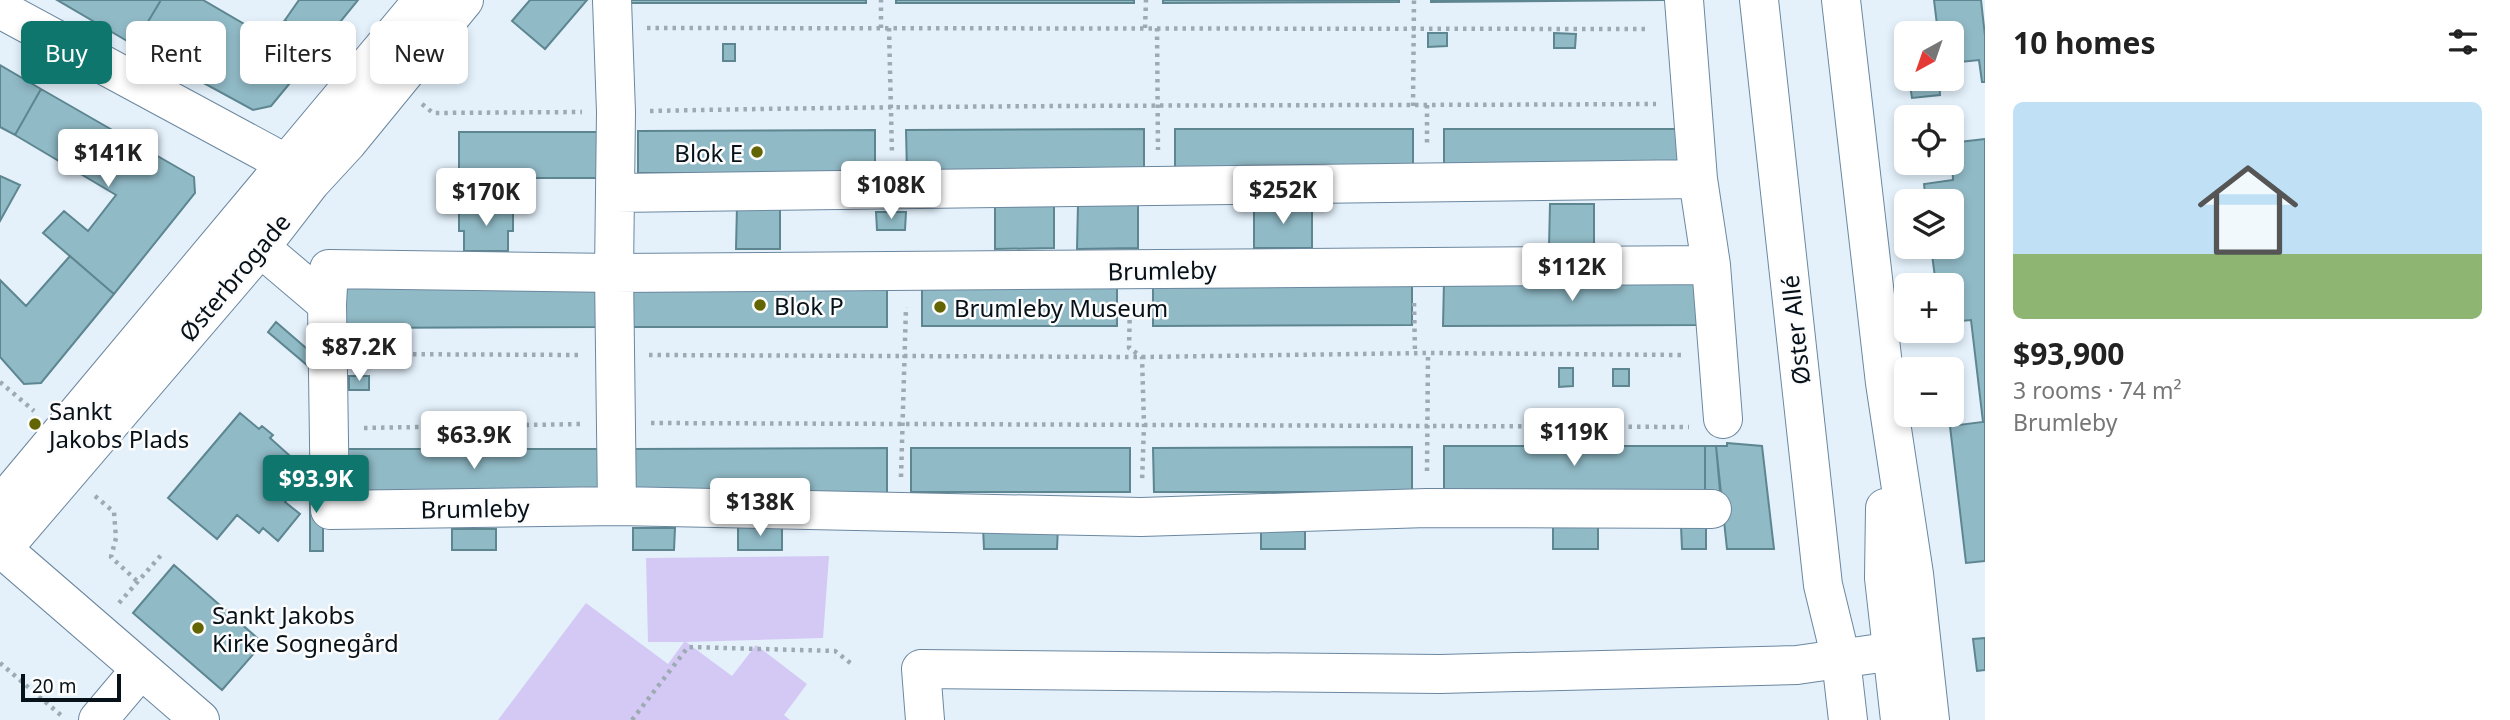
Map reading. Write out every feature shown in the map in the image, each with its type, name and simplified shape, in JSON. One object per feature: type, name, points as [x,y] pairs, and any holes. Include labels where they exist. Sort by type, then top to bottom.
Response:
[{"type":"street","name":"Østerbrogade","points":[[1,549],[299,173],[423,0]]},
{"type":"street","name":"Østerbrogade","points":[[447,21],[464,0]]},
{"type":"street","name":"Øster Allé","points":[[1759,0],[1823,585],[1841,659],[1848,720]]},
{"type":"street","points":[[1841,0],[1885,383],[1884,578],[1930,720]]},
{"type":"street","points":[[0,9],[299,173]]},
{"type":"street","points":[[613,14],[616,112],[614,273],[617,506]]},
{"type":"street","points":[[1685,14],[1698,179],[1711,265],[1723,419]]},
{"type":"street","name":"Østerbrogade","points":[[299,173],[394,84]]},
{"type":"street","points":[[616,193],[1698,179]]},
{"type":"street","name":"Østerbrogade","points":[[0,506],[62,433],[248,237]]},
{"type":"street","points":[[248,237],[327,304]]},
{"type":"street","name":"Brumleby","points":[[1711,265],[614,273],[328,269],[327,304],[330,510],[617,506],[1141,517],[1427,508],[1712,509]]},
{"type":"street","points":[[1,549],[200,720]]},
{"type":"street","points":[[925,720],[921,669],[1440,674],[1797,665],[1907,649]]},
{"type":"street","points":[[1900,720],[1907,649]]},
{"type":"street","points":[[97,720],[141,669]]},
{"type":"path","points":[[881,0],[881,28]]},
{"type":"path","points":[[1145,28],[1146,0]]},
{"type":"path","points":[[1413,0],[1413,106]]},
{"type":"path","points":[[613,14],[881,28],[1415,28],[1685,14]]},
{"type":"path","points":[[889,28],[893,190]]},
{"type":"path","points":[[1157,28],[1157,186]]},
{"type":"path","points":[[398,84],[433,113],[890,106],[1692,103]]},
{"type":"path","points":[[1414,267],[1415,354]]},
{"type":"path","points":[[1131,270],[1129,348],[1142,357]]},
{"type":"path","points":[[901,512],[907,272]]},
{"type":"path","points":[[1427,455],[1428,353]]},
{"type":"path","points":[[904,355],[1719,355]]},
{"type":"path","points":[[1142,357],[1143,460]]},
{"type":"path","points":[[0,382],[62,433]]},
{"type":"path","points":[[328,428],[617,423],[1708,427],[1723,419]]},
{"type":"path","points":[[1595,427],[1595,446]]},
{"type":"path","points":[[107,506],[114,512],[116,538],[111,557],[138,582]]},
{"type":"path","points":[[96,630],[163,553]]},
{"type":"path","points":[[632,720],[688,647],[835,651],[853,665]]},
{"type":"path","points":[[0,663],[66,720]]},
{"type":"shaded area","points":[[829,556],[823,638],[686,642],[732,676],[756,645],[807,684],[784,715],[790,720],[498,720],[586,603],[668,664],[684,642],[648,642],[646,558]]},
{"type":"building","points":[[57,0],[161,0],[148,21],[126,21],[126,40],[112,32],[112,21],[93,21]]},
{"type":"building","points":[[161,0],[203,0],[240,22],[240,84],[289,84],[271,106],[253,110],[205,84],[226,84],[226,21],[148,21]]},
{"type":"building","points":[[299,0],[358,0],[341,21],[285,20]]},
{"type":"building","points":[[530,0],[587,0],[545,49],[512,21]]},
{"type":"building","points":[[629,0],[866,0],[866,3],[629,3]]},
{"type":"building","points":[[896,0],[1134,0],[1134,3],[896,3]]},
{"type":"building","points":[[1163,0],[1399,0],[1399,2],[1163,3]]},
{"type":"building","points":[[1431,0],[1665,0],[1431,2]]},
{"type":"building","points":[[1934,0],[1981,0],[1985,36],[1985,82],[1982,82],[1979,60],[1964,62],[1964,21],[1937,21]]},
{"type":"building","points":[[1428,33],[1447,33],[1447,46],[1428,47]]},
{"type":"building","points":[[1554,33],[1576,34],[1575,48],[1554,48]]},
{"type":"building","points":[[723,44],[735,44],[735,61],[723,61]]},
{"type":"building","points":[[0,65],[21,77],[21,84],[32,84],[41,89],[15,135],[0,127]]},
{"type":"building","points":[[41,89],[194,177],[195,193],[114,294],[43,233],[64,211],[88,231],[116,195],[15,135]]},
{"type":"building","points":[[1911,91],[1940,91],[1940,95],[1912,98]]},
{"type":"building","points":[[1144,129],[1144,172],[907,173],[906,130]]},
{"type":"building","points":[[1175,129],[1413,129],[1413,171],[1175,172]]},
{"type":"building","points":[[1444,129],[1681,129],[1681,171],[1444,172]]},
{"type":"building","name":"Blok E","points":[[875,130],[875,173],[638,173],[638,131]]},
{"type":"building","points":[[459,132],[600,132],[601,178],[459,178]]},
{"type":"building","points":[[1985,139],[1985,561],[1966,563],[1950,427],[1983,422],[1971,320],[1964,321],[1964,273],[1934,273],[1933,259],[1964,259],[1964,189],[1925,189],[1924,184],[1953,180],[1953,175],[1964,175],[1964,141]]},
{"type":"building","points":[[0,176],[20,185],[0,221]]},
{"type":"building","points":[[1254,203],[1312,204],[1312,248],[1254,248]]},
{"type":"building","points":[[995,204],[1054,204],[1054,248],[995,249]]},
{"type":"building","points":[[1078,204],[1138,204],[1138,248],[1077,249]]},
{"type":"building","points":[[1550,204],[1594,204],[1594,247],[1549,247]]},
{"type":"building","points":[[737,205],[780,205],[780,249],[736,249]]},
{"type":"building","points":[[513,207],[513,231],[508,231],[508,251],[464,251],[464,231],[459,231],[459,208]]},
{"type":"building","points":[[876,212],[906,212],[905,230],[877,230]]},
{"type":"building","points":[[70,256],[114,294],[41,383],[24,384],[0,357],[0,280],[26,306]]},
{"type":"building","points":[[1700,280],[1700,325],[1443,326],[1444,281]]},
{"type":"building","points":[[1412,281],[1412,325],[1153,326],[1153,282]]},
{"type":"building","name":"Blok P","points":[[887,282],[887,327],[633,327],[633,283]]},
{"type":"building","points":[[922,282],[1117,282],[1117,326],[922,326]]},
{"type":"building","points":[[601,283],[601,327],[346,328],[346,284]]},
{"type":"building","points":[[276,322],[321,361],[321,377],[268,332]]},
{"type":"building","points":[[1559,368],[1573,368],[1573,386],[1559,387]]},
{"type":"building","points":[[1613,369],[1629,369],[1629,386],[1613,386]]},
{"type":"building","points":[[349,376],[369,376],[369,390],[349,390]]},
{"type":"building","points":[[240,413],[259,429],[262,426],[273,435],[270,438],[289,455],[278,468],[299,485],[285,502],[300,514],[278,541],[263,528],[259,533],[237,515],[217,539],[168,498]]},
{"type":"building","points":[[1727,443],[1762,446],[1774,549],[1727,549],[1716,446],[1727,446]]},
{"type":"building","points":[[1444,446],[1705,446],[1705,491],[1444,491]]},
{"type":"building","points":[[1705,446],[1716,446],[1720,491],[1705,491]]},
{"type":"building","points":[[1412,447],[1412,492],[1154,492],[1153,448]]},
{"type":"building","points":[[887,448],[887,493],[633,494],[633,449]]},
{"type":"building","points":[[911,448],[1130,448],[1130,492],[911,492]]},
{"type":"building","points":[[347,449],[602,449],[602,493],[347,494]]},
{"type":"building","points":[[310,480],[323,480],[323,551],[310,551]]},
{"type":"building","points":[[1706,525],[1706,549],[1682,549],[1681,526]]},
{"type":"building","points":[[738,526],[782,527],[782,550],[738,550]]},
{"type":"building","points":[[983,527],[1058,527],[1057,549],[984,549]]},
{"type":"building","points":[[1305,527],[1305,549],[1261,549],[1261,528]]},
{"type":"building","points":[[1553,527],[1598,527],[1598,549],[1553,549]]},
{"type":"building","points":[[633,528],[675,528],[674,550],[633,550]]},
{"type":"building","points":[[452,529],[496,529],[496,550],[452,550]]},
{"type":"building","name":"Sankt Jakobs Kirke Sognegård","points":[[174,565],[263,643],[222,690],[133,613]]},
{"type":"building","points":[[1985,638],[1985,670],[1977,671],[1973,639]]},
{"type":"place","name":"Blok E","points":[[757,152]]},
{"type":"place","name":"Blok P","points":[[760,305]]},
{"type":"place","name":"Brumleby Museum","points":[[940,307]]},
{"type":"place","name":"Sankt Jakobs Plads","points":[[35,424]]},
{"type":"place","name":"Sankt Jakobs Kirke Sognegård","points":[[198,628]]}]
